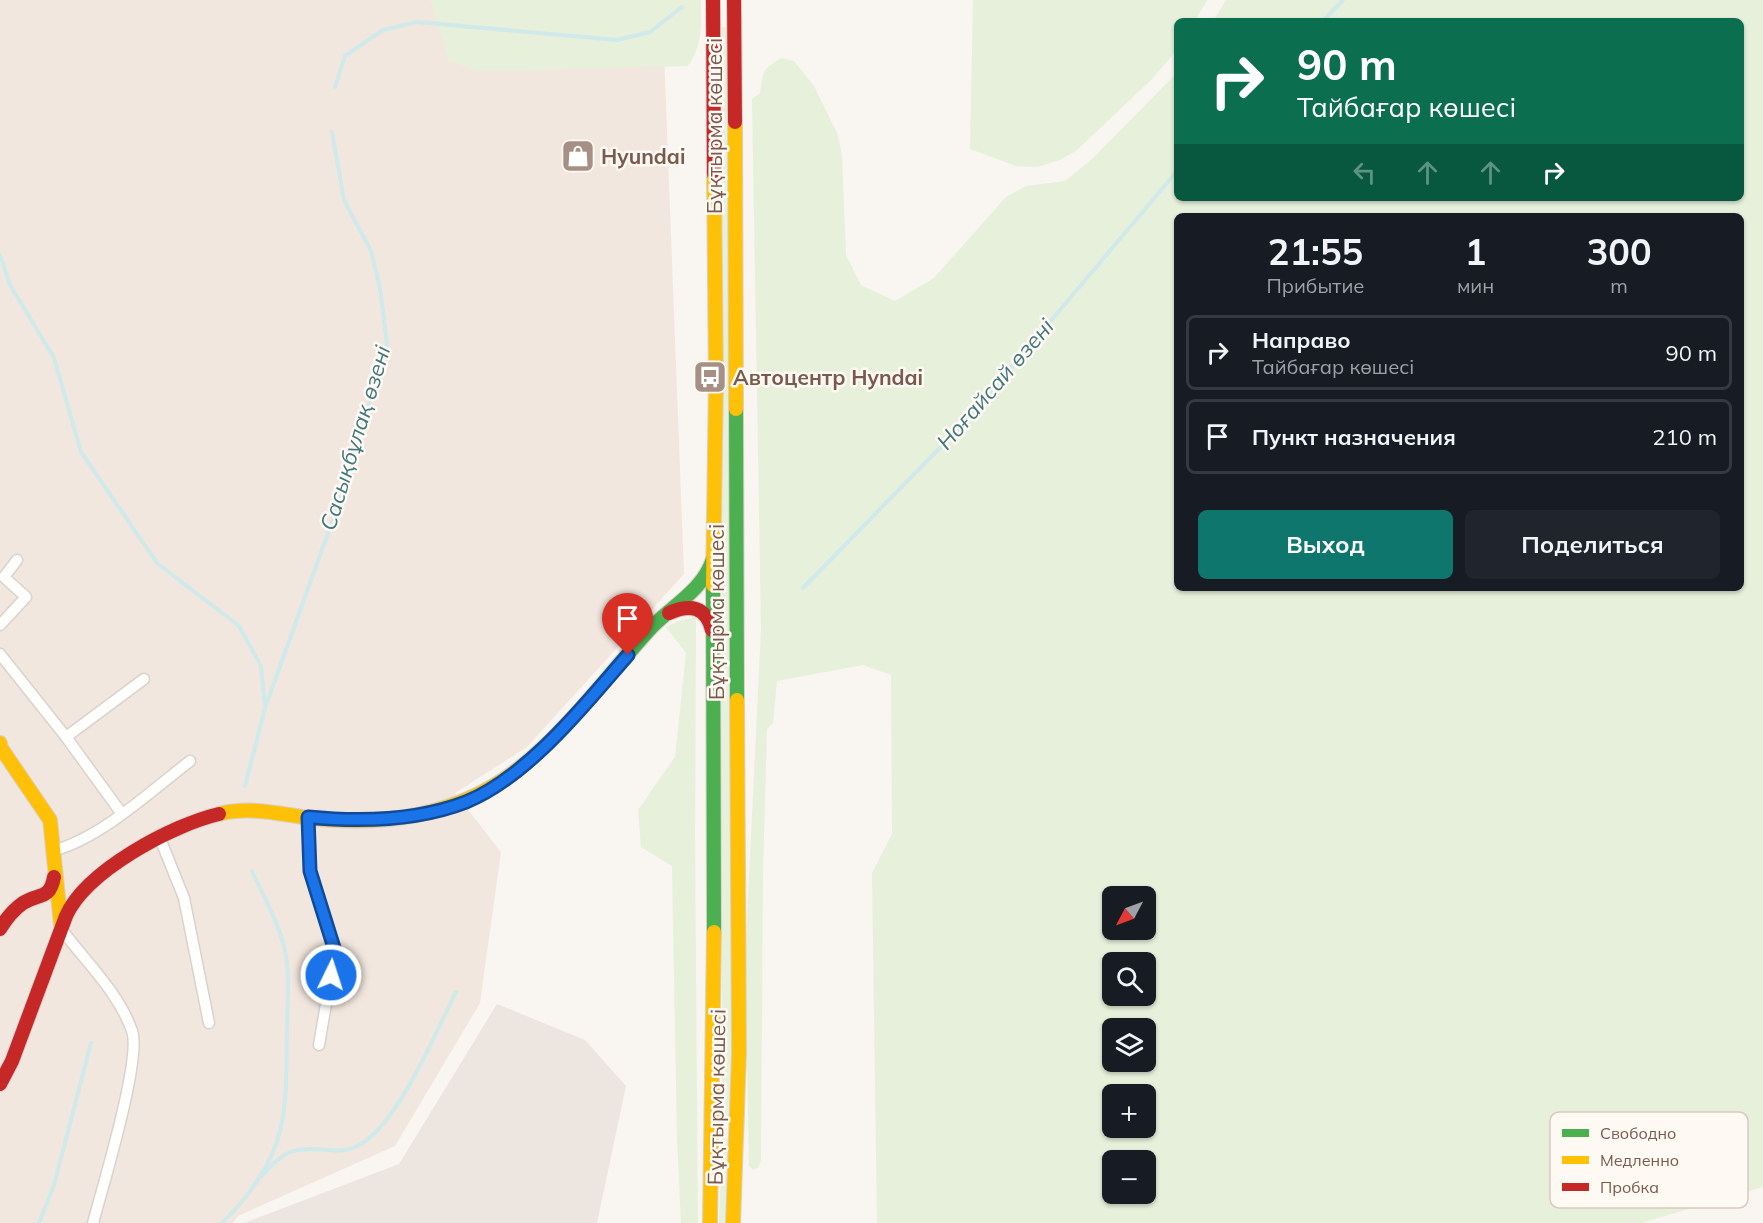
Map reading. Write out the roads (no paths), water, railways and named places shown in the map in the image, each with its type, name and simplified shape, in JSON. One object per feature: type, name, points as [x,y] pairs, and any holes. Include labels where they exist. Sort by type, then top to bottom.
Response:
[{"type":"main road","name":"Бұқтырма көшесі","points":[[710,1223],[715,886],[716,368],[713,0]]},
{"type":"main road","name":"Бұқтырма көшесі","points":[[733,1223],[739,1053],[734,0]]},
{"type":"main road","points":[[714,23],[734,23]]},
{"type":"main road","points":[[0,1084],[12,1061],[71,906],[92,884],[131,853],[159,836],[201,818],[237,810],[355,820],[410,815],[454,806],[484,793],[519,768],[579,711],[659,619],[704,578],[712,564],[714,553]]},
{"type":"main road","points":[[659,619],[681,608],[690,607],[700,610],[710,619],[714,637]]},
{"type":"main road","points":[[0,747],[50,820],[62,930]]},
{"type":"main road","points":[[55,874],[59,886],[66,890],[77,890],[92,884]]},
{"type":"main road","points":[[40,898],[52,890],[55,874]]},
{"type":"main road","points":[[0,928],[17,908],[32,899],[73,895],[92,884]]},
{"type":"main road","points":[[710,1134],[715,1130],[725,1129],[737,1136]]},
{"type":"street","points":[[0,625],[26,597],[4,577],[17,560]]},
{"type":"street","points":[[0,654],[66,737],[122,813]]},
{"type":"street","points":[[66,737],[144,679]]},
{"type":"street","points":[[52,851],[79,842],[122,813],[190,761]]},
{"type":"street","points":[[308,817],[310,871],[335,951],[319,1045]]},
{"type":"street","points":[[159,836],[184,898],[209,1023]]},
{"type":"street","points":[[62,930],[116,998],[133,1033],[132,1070],[93,1223]]},
{"type":"waterway","name":"Ноғайсай өзені","points":[[1326,18],[1343,0]]},
{"type":"waterway","name":"Сасықбұлақ өзені","points":[[335,87],[345,56],[383,30],[417,22],[617,40],[650,32],[682,7]]},
{"type":"waterway","name":"Сасықбұлақ өзені","points":[[266,705],[341,497],[387,344],[380,288],[371,251],[344,200],[332,132]]},
{"type":"waterway","name":"Ноғайсай өзені","points":[[803,588],[968,419],[1174,175]]},
{"type":"waterway","points":[[0,255],[10,285],[54,358],[81,452],[157,563],[239,626],[261,666],[265,708],[245,786]]},
{"type":"waterway","points":[[222,1223],[257,1181],[271,1156],[283,1119],[288,984],[286,956],[276,923],[252,871]]},
{"type":"waterway","name":"Ноғайсай өзені","points":[[261,1177],[276,1161],[290,1152],[306,1149],[345,1150],[355,1147],[370,1137],[385,1121],[413,1078],[456,992]]},
{"type":"waterway","points":[[39,1223],[54,1185],[91,1043]]},
{"type":"place","name":"Hyundai","points":[[578,156]]},
{"type":"place","name":"Автоцентр Hyndai","points":[[710,377]]}]
